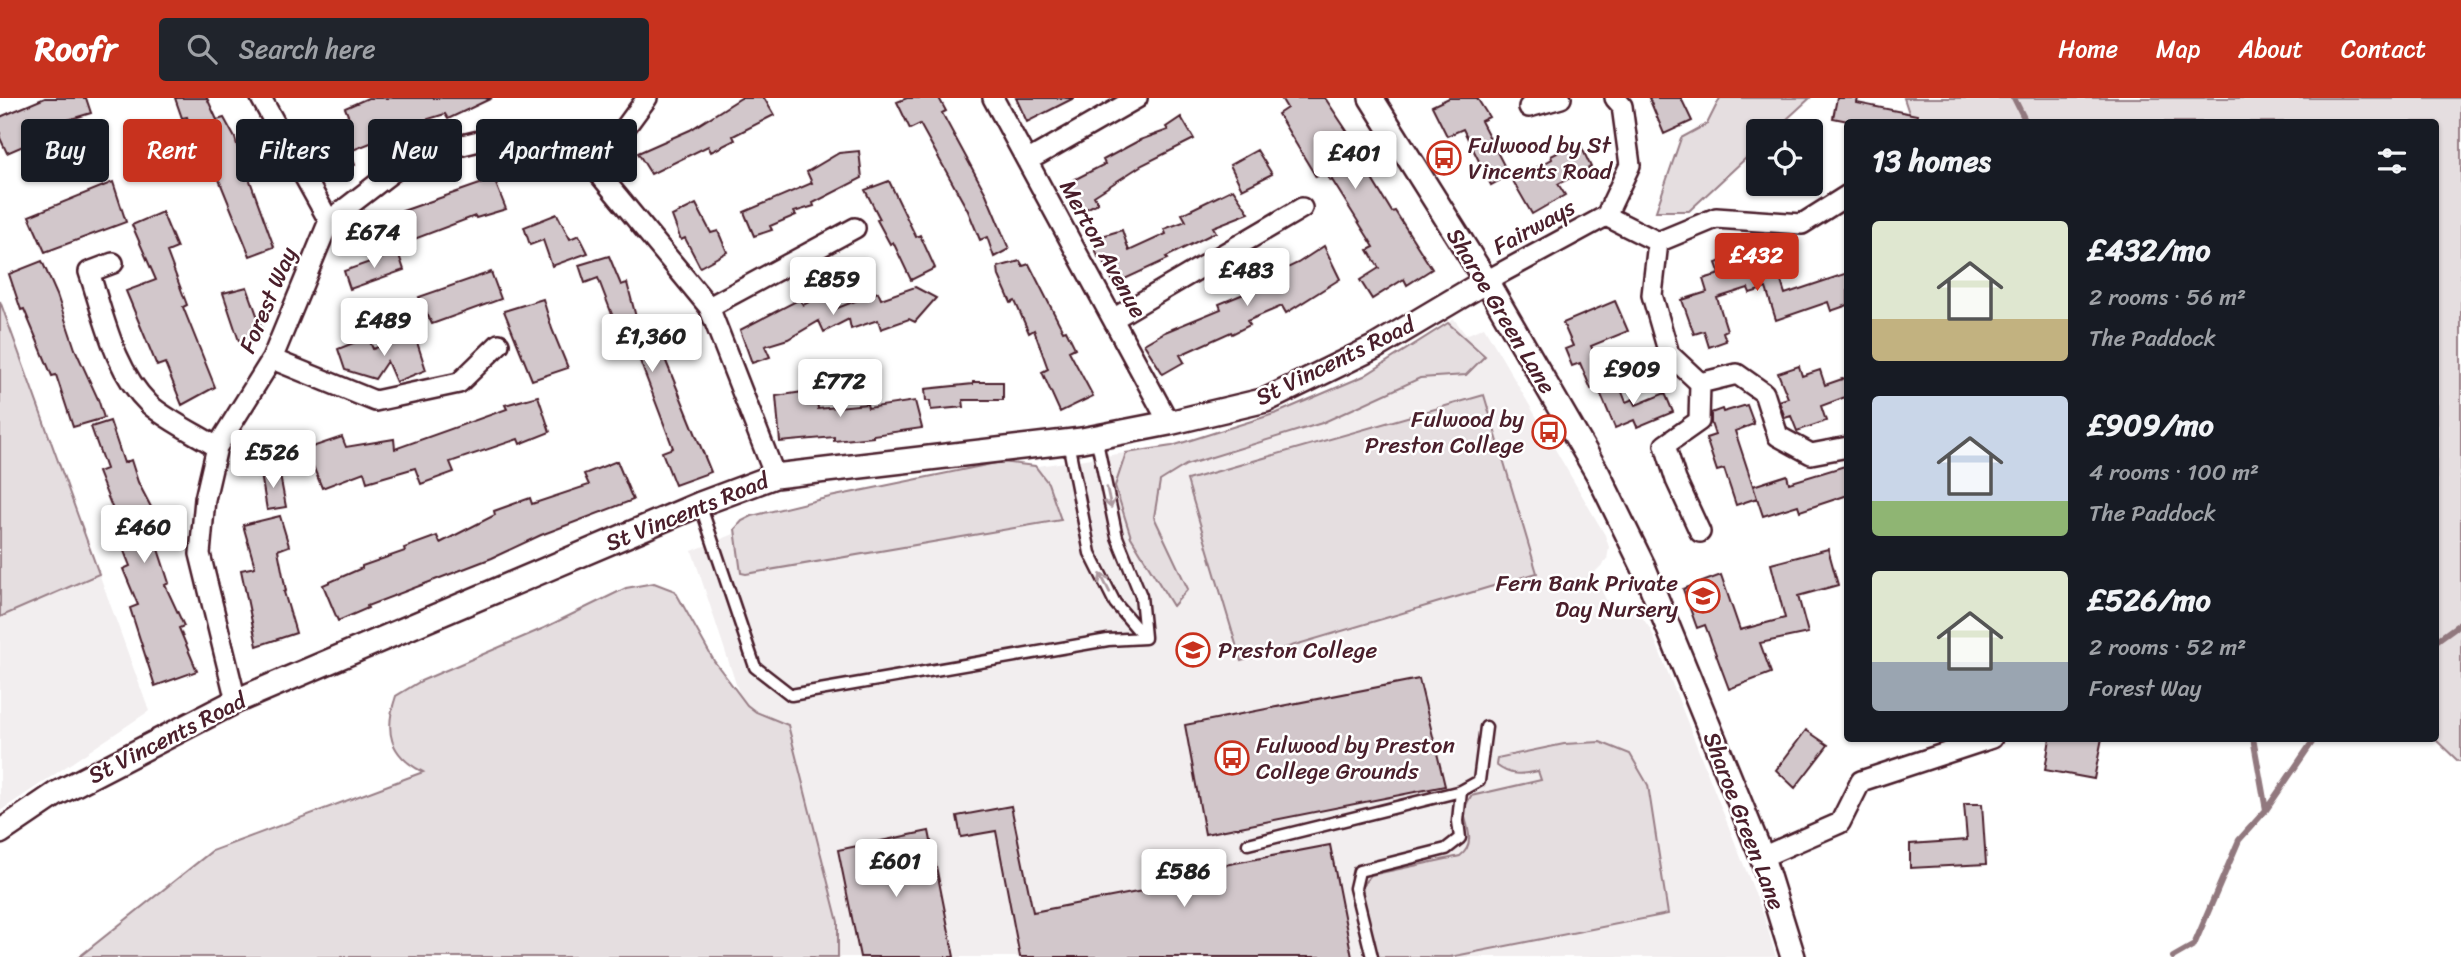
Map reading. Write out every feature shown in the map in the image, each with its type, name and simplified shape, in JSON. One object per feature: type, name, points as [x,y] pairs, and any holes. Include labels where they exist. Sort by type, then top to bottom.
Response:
[{"type":"street","points":[[261,98],[328,221],[412,157],[476,142]]},
{"type":"street","points":[[632,119],[647,98]]},
{"type":"street","name":"Merton Avenue","points":[[993,98],[1170,423]]},
{"type":"street","points":[[1027,161],[1137,98]]},
{"type":"street","name":"Sharoe Green Lane","points":[[1371,98],[1486,281],[1598,474],[1643,566],[1762,857],[1793,957]]},
{"type":"street","points":[[1529,107],[1561,98]]},
{"type":"street","name":"Fairways","points":[[1486,281],[1606,216],[1630,165],[1622,106],[1615,98]]},
{"type":"street","points":[[606,182],[709,307],[775,476]]},
{"type":"street","points":[[1606,216],[1658,242],[1716,218],[1802,224],[1844,198]]},
{"type":"street","points":[[1113,318],[1301,208]]},
{"type":"street","name":"Forest Way","points":[[236,701],[200,554],[205,499],[217,447],[272,359],[328,221]]},
{"type":"street","points":[[709,307],[855,228]]},
{"type":"street","points":[[1658,242],[1652,295],[1669,354],[1700,383],[1699,421],[1665,445],[1676,480],[1700,531]]},
{"type":"street","points":[[113,263],[89,272],[113,346],[129,380],[150,405],[217,447]]},
{"type":"street","name":"St Vincents Road","points":[[1,829],[56,794],[236,701],[700,504],[775,476],[1096,438],[1266,400],[1375,347],[1486,281]]},
{"type":"street","points":[[272,359],[376,401],[459,383],[499,344]]},
{"type":"street","points":[[1700,383],[1737,374],[1764,393],[1778,436],[1811,454],[1844,448]]},
{"type":"street","points":[[1762,857],[1840,823],[1861,781],[1980,742]]},
{"type":"lane","points":[[1096,438],[1117,537],[1141,596],[1145,638]]},
{"type":"lane","points":[[1068,442],[1090,553],[1115,603],[1145,638]]},
{"type":"lane","points":[[700,504],[755,667],[791,695],[1108,640],[1145,638]]},
{"type":"lane","points":[[1248,844],[1461,792],[1479,781],[1486,727]]},
{"type":"lane","points":[[1372,957],[1355,888],[1359,871],[1446,849],[1460,838],[1458,821],[1461,792]]},
{"type":"shaded area","points":[[1720,98],[1810,98],[1787,119],[1746,119],[1746,158],[1689,211],[1656,211],[1681,138],[1707,124]]},
{"type":"shaded area","points":[[1904,98],[2461,98],[2461,761],[2438,742],[2439,119],[1911,119]]},
{"type":"shaded area","points":[[0,301],[149,711],[0,811]]},
{"type":"shaded area","points":[[0,301],[99,574],[0,617]]},
{"type":"shaded area","name":"Preston College","points":[[1454,319],[1466,335],[1484,327],[1605,535],[1609,547],[1607,560],[1593,574],[1612,611],[1625,608],[1637,610],[1651,630],[1764,916],[1776,957],[838,957],[838,922],[788,725],[756,712],[741,699],[692,551],[734,534],[740,523],[752,516],[830,497],[1172,446],[1277,413],[1364,376]]},
{"type":"shaded area","points":[[1448,323],[1485,356],[1466,375],[1420,378],[1322,423],[1186,465],[1160,481],[1154,517],[1188,589],[1173,606],[1131,537],[1115,486],[1126,453],[1172,446],[1277,413],[1364,376]]},
{"type":"shaded area","points":[[1484,395],[1537,573],[1241,661],[1187,480]]},
{"type":"shaded area","points":[[1001,462],[1035,466],[1048,483],[1061,520],[741,573],[735,529],[742,521],[752,516]]},
{"type":"shaded area","points":[[654,583],[675,591],[714,661],[747,705],[756,712],[788,725],[838,922],[838,957],[79,957],[212,851],[423,772],[403,758],[392,741],[390,720],[396,696],[421,681],[544,628],[626,588]]},
{"type":"shaded area","points":[[1600,742],[1630,754],[1648,785],[1668,914],[1450,957],[1377,957],[1362,892],[1364,883],[1371,875],[1460,856],[1469,841],[1463,810],[1471,796],[1541,780],[1538,771],[1521,774],[1506,771],[1496,765],[1497,758],[1564,744]]},
{"type":"building","points":[[45,98],[86,98],[91,113],[71,119],[21,119],[21,147],[7,153],[0,138],[0,117]]},
{"type":"building","points":[[175,98],[207,98],[217,119],[187,117],[182,118]]},
{"type":"building","points":[[368,98],[492,98],[448,119],[445,114],[429,119],[368,119],[368,144],[354,149],[354,119],[350,119],[345,108]]},
{"type":"building","points":[[741,98],[764,98],[774,115],[733,136],[735,140],[711,152],[708,146],[651,174],[638,153],[690,130]]},
{"type":"building","points":[[907,98],[939,98],[946,111],[942,113],[986,194],[1009,249],[994,257],[987,237],[980,240],[968,211],[920,124],[910,129],[897,102]]},
{"type":"building","points":[[1016,98],[1074,98],[1027,122]]},
{"type":"building","points":[[1281,98],[1325,98],[1351,137],[1365,161],[1362,163],[1392,212],[1395,211],[1432,269],[1407,285],[1404,279],[1372,299],[1360,280],[1379,268],[1368,250],[1374,247],[1332,180],[1330,181],[1325,172],[1316,177],[1278,114],[1287,108]]},
{"type":"building","points":[[1449,98],[1477,98],[1489,117],[1481,121],[1509,175],[1491,185],[1463,129],[1447,136],[1432,106]]},
{"type":"building","points":[[1649,98],[1681,98],[1692,121],[1664,134]]},
{"type":"building","points":[[1837,98],[1858,98],[1857,103],[1917,115],[1917,119],[1833,118]]},
{"type":"building","points":[[1181,117],[1194,139],[1142,165],[1094,196],[1098,203],[1080,212],[1064,185],[1105,164],[1103,160],[1140,140],[1168,130],[1166,127]]},
{"type":"building","points":[[224,118],[236,141],[236,182],[250,182],[274,247],[250,256],[220,182],[220,119]]},
{"type":"building","points":[[1579,142],[1591,167],[1558,184],[1565,195],[1532,214],[1513,181],[1552,159],[1551,156]]},
{"type":"building","points":[[1257,150],[1272,174],[1242,189],[1230,165]]},
{"type":"building","points":[[859,151],[862,178],[813,203],[814,206],[794,212],[796,215],[770,226],[772,230],[754,236],[744,212],[812,183],[807,172],[839,153]]},
{"type":"building","points":[[889,181],[916,237],[920,235],[935,268],[911,280],[893,242],[890,244],[877,220],[880,219],[865,190]]},
{"type":"building","points":[[113,182],[126,222],[45,252],[29,216]]},
{"type":"building","points":[[485,182],[495,182],[506,209],[476,218],[475,216],[404,243],[397,213]]},
{"type":"building","points":[[1233,189],[1249,213],[1213,227],[1216,232],[1166,257],[1168,259],[1114,284],[1101,256],[1098,257],[1092,239],[1122,230],[1129,251],[1166,234],[1164,229],[1186,221],[1182,214]]},
{"type":"building","points":[[696,204],[711,233],[718,231],[727,252],[700,267],[685,238],[681,240],[672,216]]},
{"type":"building","points":[[162,212],[177,248],[167,252],[187,305],[183,307],[215,387],[182,405],[165,363],[157,366],[126,291],[156,280],[132,225]]},
{"type":"building","points":[[557,214],[570,239],[579,235],[588,253],[552,266],[543,240],[530,245],[524,227]]},
{"type":"building","points":[[1324,246],[1340,279],[1286,313],[1282,306],[1247,321],[1250,325],[1232,334],[1231,332],[1180,355],[1184,362],[1163,374],[1144,344],[1165,332],[1221,309],[1219,304],[1246,293],[1243,289],[1298,263]]},
{"type":"building","points":[[1771,249],[1785,294],[1844,274],[1844,306],[1831,311],[1828,302],[1776,320],[1766,288],[1750,293],[1748,288],[1717,298],[1727,330],[1723,332],[1726,341],[1709,347],[1704,331],[1694,334],[1682,300],[1707,292],[1703,279],[1720,274],[1716,263],[1752,251],[1754,254]]},
{"type":"building","points":[[398,252],[404,270],[350,289],[344,271]]},
{"type":"building","points":[[609,256],[621,285],[627,283],[636,317],[640,316],[657,350],[661,349],[711,472],[675,485],[662,452],[673,448],[637,353],[631,356],[598,278],[585,283],[579,265]]},
{"type":"building","points":[[42,261],[104,418],[73,427],[56,375],[52,376],[24,309],[21,310],[9,274]]},
{"type":"building","points":[[1020,261],[1023,266],[1029,264],[1063,331],[1066,330],[1075,348],[1069,351],[1093,396],[1060,412],[1042,372],[1048,369],[1034,330],[1029,333],[1015,301],[1011,303],[999,276],[998,267]]},
{"type":"building","points":[[491,272],[501,299],[432,324],[419,297]]},
{"type":"building","points":[[247,287],[263,332],[239,341],[223,293]]},
{"type":"building","points":[[915,287],[936,298],[915,322],[909,319],[881,329],[878,320],[851,329],[849,319],[824,332],[819,321],[788,339],[765,346],[770,357],[752,363],[740,330],[800,299],[803,305],[827,293],[835,309],[878,292],[881,299]]},
{"type":"building","points":[[543,299],[568,368],[532,380],[504,311]]},
{"type":"building","points":[[1615,301],[1628,331],[1591,346],[1606,382],[1591,389],[1580,363],[1572,366],[1565,349],[1573,346],[1563,323]]},
{"type":"building","points":[[414,333],[426,370],[396,382],[387,361],[375,379],[345,370],[338,349],[368,337],[373,349]]},
{"type":"building","points":[[1799,366],[1802,376],[1820,370],[1825,385],[1844,378],[1844,397],[1821,406],[1826,421],[1797,431],[1791,416],[1785,418],[1779,401],[1788,398],[1778,373]]},
{"type":"building","points":[[973,382],[1003,382],[1003,400],[963,400],[964,407],[931,410],[930,401],[926,401],[925,389]]},
{"type":"building","points":[[1618,382],[1626,402],[1633,399],[1636,405],[1665,393],[1673,412],[1637,427],[1634,420],[1615,428],[1599,390]]},
{"type":"building","points":[[816,390],[818,409],[867,404],[868,408],[915,401],[922,428],[834,441],[834,437],[780,442],[776,396]]},
{"type":"building","points":[[538,396],[550,432],[520,444],[518,439],[450,462],[454,472],[421,484],[415,468],[367,482],[364,472],[322,488],[306,449],[342,437],[346,447],[394,439],[395,449],[507,409],[505,405]]},
{"type":"building","points":[[1747,405],[1754,424],[1735,431],[1757,498],[1736,505],[1724,469],[1717,471],[1706,438],[1715,435],[1711,413]]},
{"type":"building","points":[[110,421],[124,463],[131,460],[138,482],[151,507],[162,544],[157,546],[169,583],[165,585],[184,626],[179,628],[197,671],[155,686],[130,608],[138,605],[123,569],[130,566],[114,526],[119,525],[98,472],[106,469],[91,427]]},
{"type":"building","points":[[617,461],[633,500],[367,606],[368,608],[338,621],[323,585],[437,536],[440,543],[495,515],[494,511],[530,498],[532,504],[589,485],[584,474]]},
{"type":"building","points":[[1844,466],[1844,496],[1800,511],[1798,505],[1763,516],[1753,486],[1787,475],[1789,483]]},
{"type":"building","points":[[279,470],[286,507],[267,510],[261,474]]},
{"type":"building","points":[[280,516],[289,546],[278,550],[286,591],[284,592],[296,633],[257,646],[241,570],[255,567],[243,525]]},
{"type":"building","points":[[1828,549],[1838,585],[1798,596],[1808,633],[1760,643],[1771,673],[1729,689],[1705,625],[1697,628],[1683,589],[1721,575],[1740,630],[1785,618],[1771,564]]},
{"type":"building","points":[[1419,679],[1445,786],[1205,834],[1185,725]]},
{"type":"building","points":[[1806,730],[1828,745],[1795,788],[1776,770]]},
{"type":"building","points":[[2049,742],[2101,742],[2094,779],[2045,770]]},
{"type":"building","points":[[1964,804],[1982,804],[1986,864],[1910,868],[1910,844],[1967,840]]},
{"type":"building","points":[[1011,806],[1033,912],[1179,884],[1177,874],[1330,845],[1352,957],[1020,957],[996,831],[961,837],[957,816]]},
{"type":"building","points":[[929,831],[954,957],[860,957],[838,850]]},
{"type":"waterway","points":[[2014,98],[2024,119]]},
{"type":"waterway","points":[[2439,639],[2461,623]]},
{"type":"waterway","points":[[2254,742],[2266,810]]},
{"type":"waterway","points":[[2173,957],[2194,945],[2239,840],[2266,810],[2312,742]]},
{"type":"place","name":"Fulwood by St Vincents Road","points":[[1444,158]]},
{"type":"place","name":"Fulwood by Preston College","points":[[1549,432]]},
{"type":"place","name":"Fern Bank Private Day Nursery","points":[[1703,596]]},
{"type":"place","name":"Preston College","points":[[1193,650]]},
{"type":"place","name":"Fulwood by Preston College Grounds","points":[[1232,758]]}]
